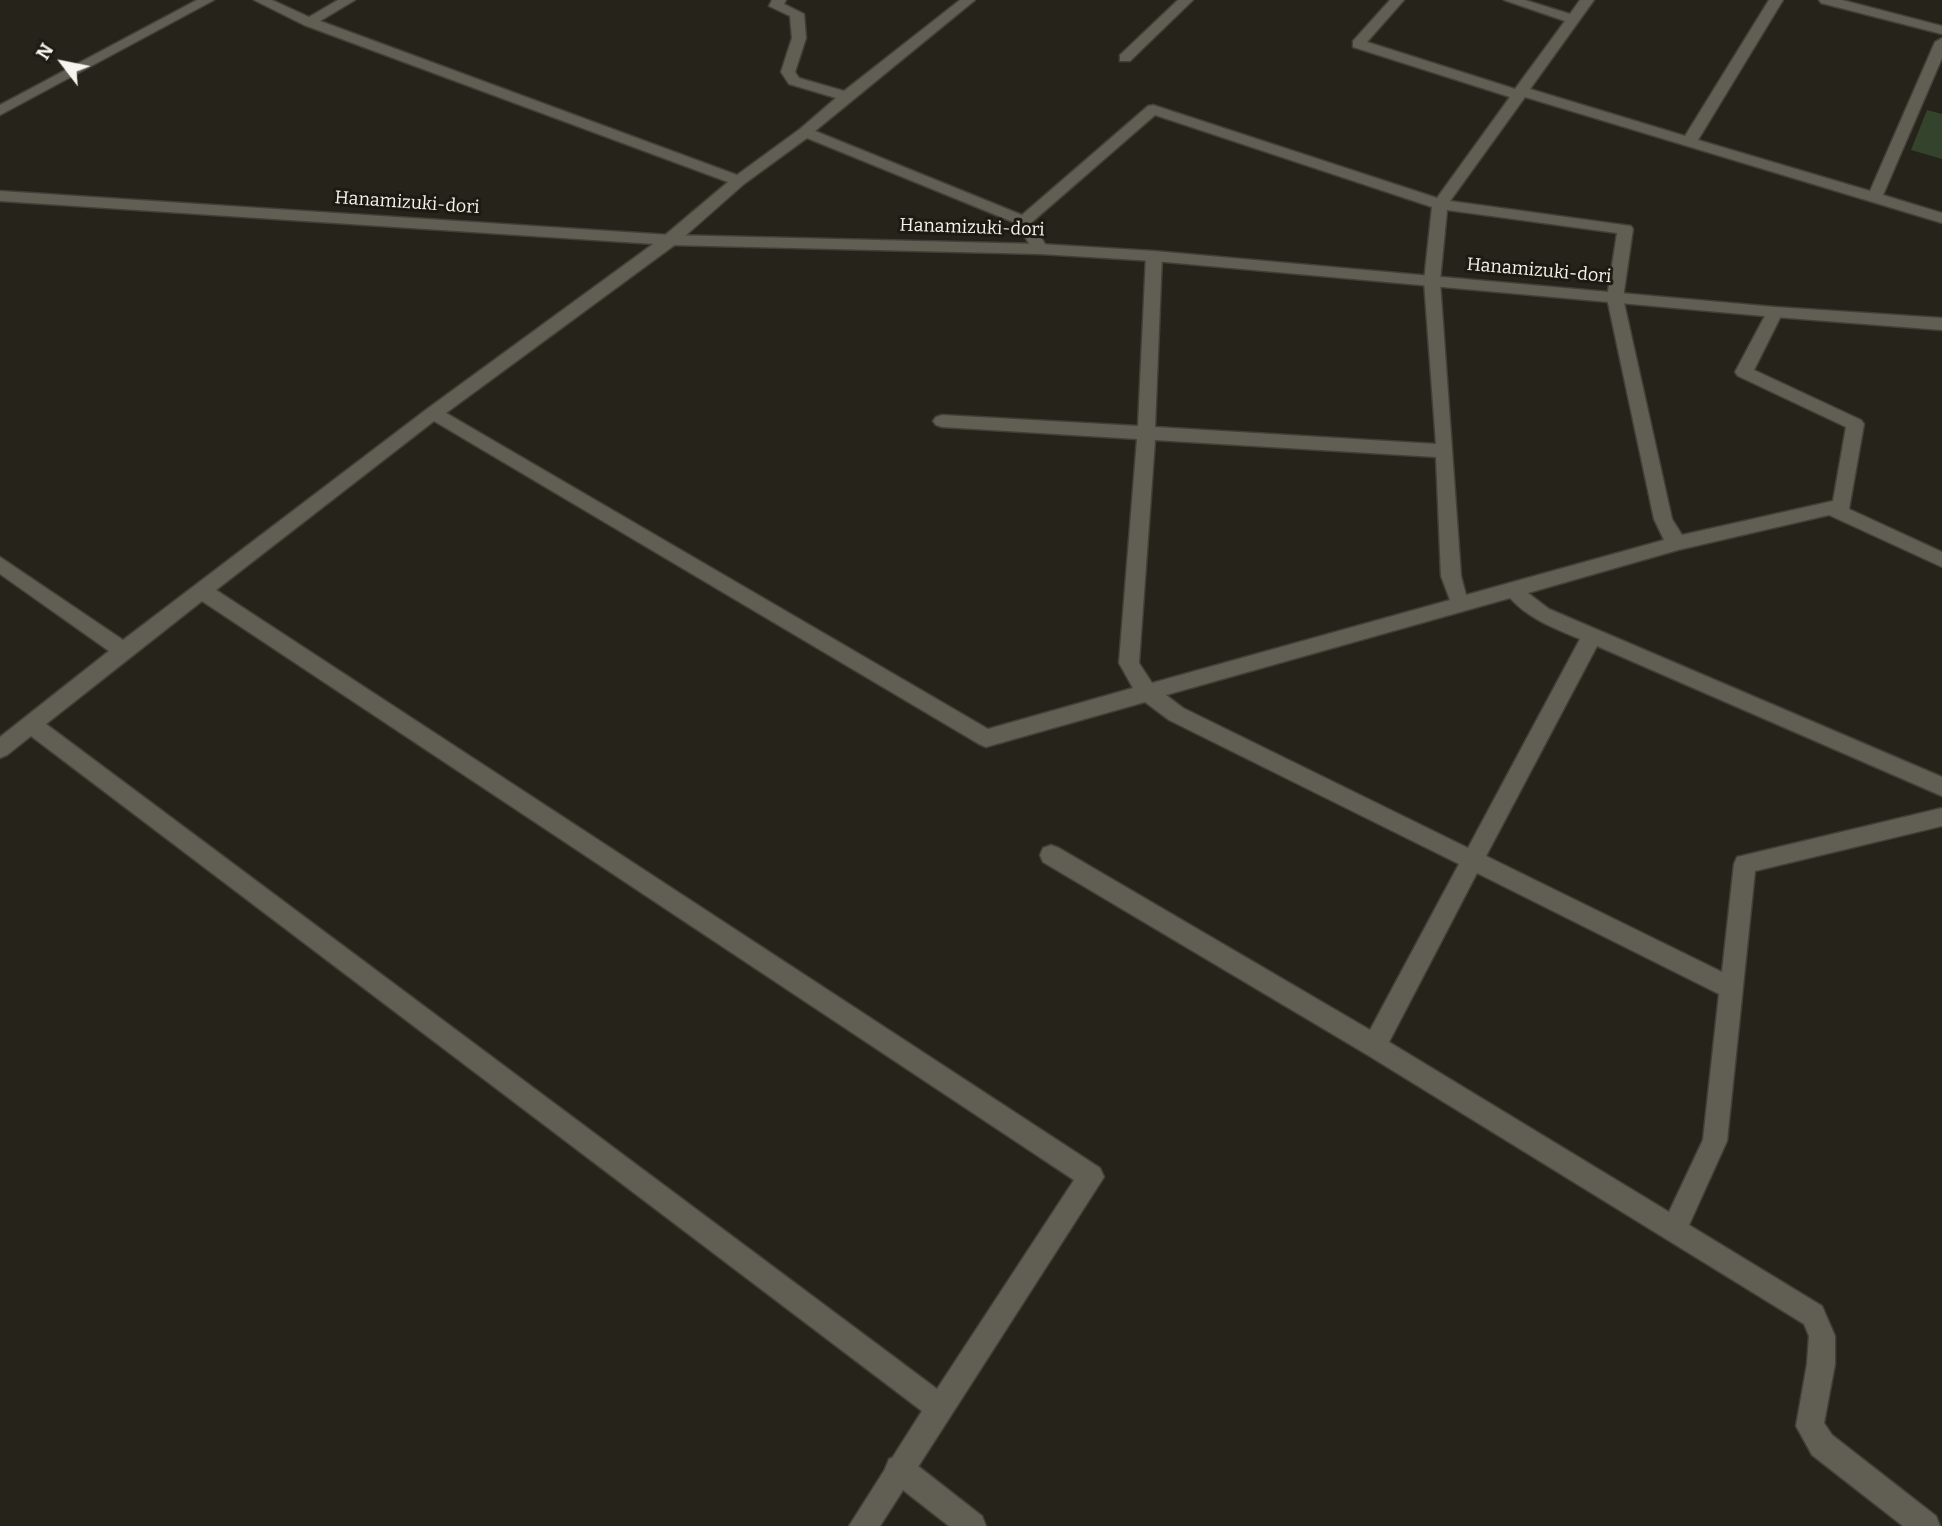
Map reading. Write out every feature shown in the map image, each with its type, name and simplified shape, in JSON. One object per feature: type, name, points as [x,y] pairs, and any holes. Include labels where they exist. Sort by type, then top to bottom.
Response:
[{"type":"street","points":[[0,111],[208,0]]},
{"type":"street","points":[[261,0],[309,22],[739,181]]},
{"type":"street","points":[[309,22],[348,0]]},
{"type":"street","points":[[0,749],[122,651],[433,412],[670,240],[739,181],[805,132],[846,96],[968,0]]},
{"type":"street","points":[[1125,58],[1186,0]]},
{"type":"street","points":[[1396,0],[1358,44],[1942,218]]},
{"type":"street","points":[[1511,0],[1573,19]]},
{"type":"street","points":[[1461,603],[1451,576],[1432,281],[1440,204],[1587,0]]},
{"type":"street","points":[[1689,142],[1776,0]]},
{"type":"street","points":[[1826,0],[1875,6],[1942,30]]},
{"type":"street","points":[[773,3],[797,14],[799,38],[788,72],[794,81],[846,96]]},
{"type":"street","points":[[1875,197],[1942,42]]},
{"type":"street","points":[[1024,221],[1153,109],[1440,204],[1625,229],[1615,298],[1663,519],[1678,543]]},
{"type":"street","points":[[805,132],[1024,221],[1040,249]]},
{"type":"street","name":"Hanamizuki-dori","points":[[0,196],[670,240],[1040,249],[1154,256],[1775,312],[1942,324]]},
{"type":"street","points":[[1154,256],[1146,435],[1129,663],[1134,678],[1148,694],[1176,714],[1733,989]]},
{"type":"street","points":[[433,412],[986,738],[1678,543],[1841,506],[1855,424],[1744,372],[1775,312]]},
{"type":"street","points":[[942,421],[1445,451]]},
{"type":"street","points":[[1830,508],[1942,560]]},
{"type":"street","points":[[0,564],[122,651]]},
{"type":"street","points":[[202,591],[1091,1177],[863,1526]]},
{"type":"street","points":[[1515,591],[1529,606],[1542,614],[1942,787]]},
{"type":"street","points":[[1374,1046],[1592,636]]},
{"type":"street","points":[[31,725],[940,1408]]},
{"type":"street","points":[[1674,1229],[1715,1141],[1745,864],[1942,817]]},
{"type":"street","points":[[1051,855],[1374,1046],[1813,1315],[1822,1336],[1821,1364],[1810,1426],[1822,1446],[1926,1526]]},
{"type":"street","points":[[899,1469],[972,1526]]},
{"type":"green space","points":[[1927,110],[1942,114],[1942,159],[1911,150]]}]
